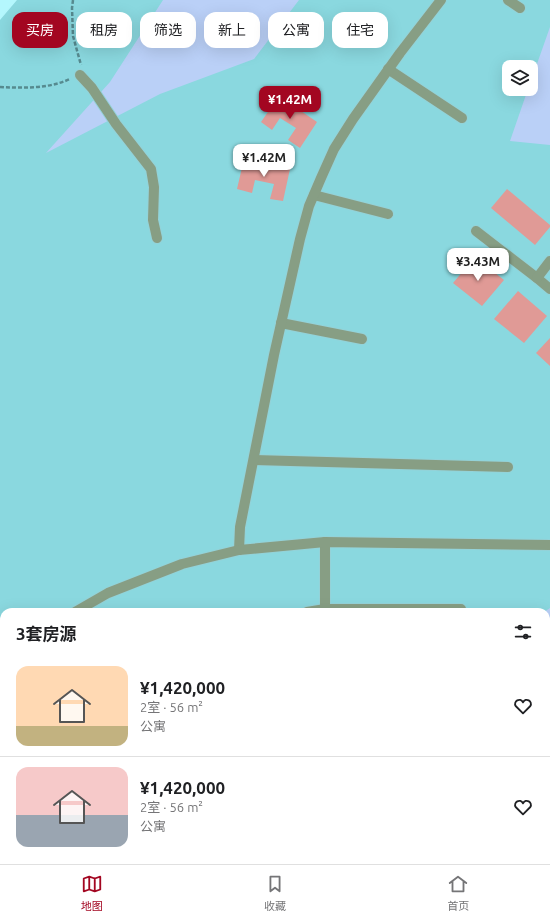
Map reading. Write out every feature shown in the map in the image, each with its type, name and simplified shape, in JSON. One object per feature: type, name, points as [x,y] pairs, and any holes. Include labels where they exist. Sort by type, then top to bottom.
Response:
[{"type":"street","points":[[238,550],[240,527],[281,323],[300,239],[314,195],[334,149],[353,119],[388,69],[441,0]]},
{"type":"street","points":[[508,0],[520,8]]},
{"type":"street","points":[[388,69],[462,118]]},
{"type":"street","points":[[80,76],[92,88],[116,124],[151,169],[154,187],[153,220],[157,238]]},
{"type":"street","points":[[314,195],[388,214]]},
{"type":"street","points":[[476,231],[550,289]]},
{"type":"street","points":[[537,278],[550,261]]},
{"type":"street","points":[[281,323],[362,339]]},
{"type":"street","points":[[254,460],[508,467]]},
{"type":"street","points":[[325,542],[325,608]]},
{"type":"street","points":[[82,608],[108,593],[182,564],[238,550],[325,542],[550,545]]},
{"type":"path","points":[[0,87],[26,88],[60,84],[80,76],[81,64],[73,36],[73,0]]},
{"type":"shaded area","points":[[17,0],[550,0],[550,608],[0,608],[0,20]]},
{"type":"shaded area","points":[[163,0],[299,0],[290,12],[268,12],[268,41],[254,59],[160,94],[46,153],[110,82],[140,36],[140,48],[196,48],[196,12],[155,12]]},
{"type":"shaded area","points":[[550,27],[550,145],[510,141],[526,96],[538,96],[538,61]]},
{"type":"building","points":[[279,96],[317,122],[300,148],[288,140],[296,128],[280,118],[272,130],[261,122]]},
{"type":"building","points":[[244,159],[290,169],[283,201],[270,199],[274,184],[255,180],[252,193],[237,189]]},
{"type":"building","points":[[507,189],[550,225],[535,245],[491,208]]},
{"type":"building","points":[[475,257],[504,280],[482,306],[453,283]]},
{"type":"building","points":[[518,291],[547,316],[524,343],[494,319]]},
{"type":"building","points":[[550,338],[550,366],[536,353]]}]
